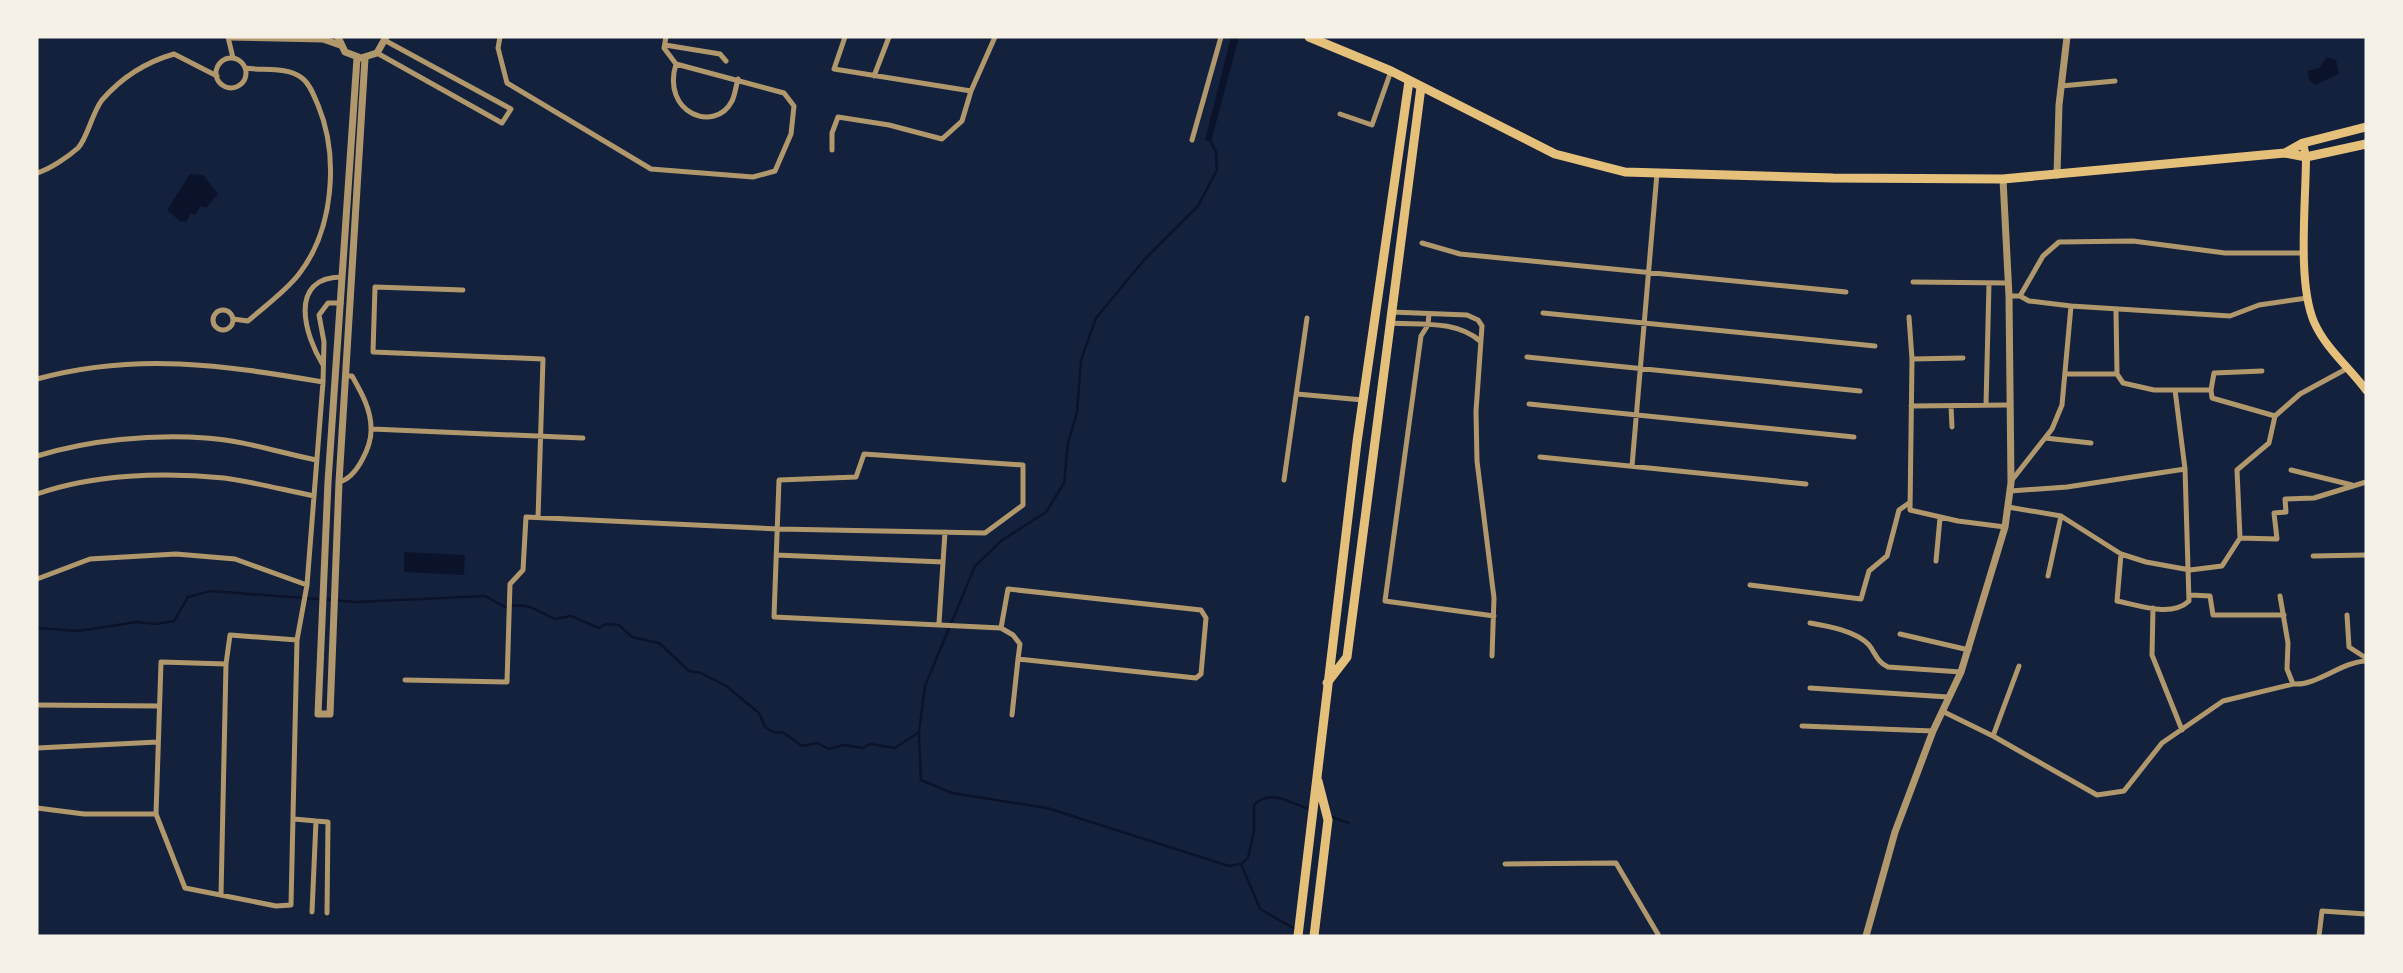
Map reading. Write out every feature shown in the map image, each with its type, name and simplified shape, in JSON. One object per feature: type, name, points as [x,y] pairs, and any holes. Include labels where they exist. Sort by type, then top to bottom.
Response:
[{"type":"main road","points":[[1309,37],[1391,71],[1555,154],[1614,170],[1833,178],[2003,179],[2285,153],[2306,157],[2366,144]]},
{"type":"main road","points":[[1298,936],[1363,400],[1409,81]]},
{"type":"main road","points":[[1327,682],[1347,657],[1421,87]]},
{"type":"main road","points":[[2285,153],[2304,143],[2366,127]]},
{"type":"main road","points":[[2304,143],[2306,298],[2315,323],[2332,351],[2366,390]]},
{"type":"main road","points":[[1314,936],[1328,820],[1317,773]]},
{"type":"street","points":[[233,319],[248,321],[300,273],[321,230],[332,183],[328,130],[310,88],[301,77],[284,70],[265,72],[245,68],[233,58],[229,37],[339,41],[361,58]]},
{"type":"street","points":[[500,37],[498,48],[507,83],[651,169],[753,177],[775,171],[791,134],[794,106],[784,93],[676,64]]},
{"type":"street","points":[[666,37],[665,45],[676,64],[671,82],[684,109],[696,116],[708,117],[723,112],[732,101],[737,79]]},
{"type":"street","points":[[845,37],[834,69],[971,91]]},
{"type":"street","points":[[874,76],[889,37]]},
{"type":"street","points":[[832,150],[832,133],[838,117],[889,125],[942,139],[962,121],[971,91],[995,37]]},
{"type":"street","points":[[1192,140],[1221,37]]},
{"type":"street","points":[[2057,175],[2067,37]]},
{"type":"street","points":[[361,58],[377,54],[502,123],[511,109],[386,39],[377,54]]},
{"type":"street","points":[[665,45],[720,54],[726,61]]},
{"type":"street","points":[[37,173],[47,170],[79,147],[102,100],[127,76],[150,61],[174,54],[217,76],[225,86],[237,86],[245,77],[245,68]]},
{"type":"street","points":[[217,76],[221,62],[233,58]]},
{"type":"street","points":[[361,58],[330,714],[318,714],[328,482],[361,58]]},
{"type":"street","points":[[1340,114],[1372,125],[1391,71]]},
{"type":"street","points":[[2062,86],[2115,81]]},
{"type":"street","points":[[1632,466],[1657,173]]},
{"type":"street","points":[[1866,936],[1895,832],[1933,731],[1969,650],[2005,527],[2011,487],[2009,296],[2003,179]]},
{"type":"street","points":[[2020,296],[2043,256],[2059,242],[2133,241],[2204,252],[2306,253]]},
{"type":"street","points":[[1422,243],[1460,254],[1846,292]]},
{"type":"street","points":[[323,365],[312,347],[304,318],[308,293],[321,281],[351,278]]},
{"type":"street","points":[[1913,282],[2008,283]]},
{"type":"street","points":[[1986,405],[1989,284]]},
{"type":"street","points":[[463,290],[375,287],[373,352],[544,359],[538,518]]},
{"type":"street","points":[[2009,296],[2020,296],[2029,301],[2116,311],[2230,316],[2259,305],[2306,298]]},
{"type":"street","points":[[226,664],[161,662],[156,814],[185,888],[276,906],[291,905],[297,640],[307,585],[323,382],[324,342],[319,315],[328,303],[350,303]]},
{"type":"street","points":[[2011,487],[2045,438],[2062,405],[2067,374],[2071,306]]},
{"type":"street","points":[[2116,311],[2117,374],[2123,383],[2154,390],[2211,390]]},
{"type":"street","points":[[1391,312],[1467,316],[1478,320],[1482,327],[1476,411],[1477,461],[1494,616],[1492,656]]},
{"type":"street","points":[[1543,313],[1875,345]]},
{"type":"street","points":[[1429,314],[1419,349],[1385,601],[1494,616]]},
{"type":"street","points":[[1284,480],[1307,317]]},
{"type":"street","points":[[1909,317],[1912,359],[1910,510],[1940,518],[2005,527]]},
{"type":"street","points":[[1390,323],[1468,330],[1480,341]]},
{"type":"street","points":[[1527,357],[1860,391]]},
{"type":"street","points":[[1912,359],[1963,358]]},
{"type":"street","points":[[37,379],[76,368],[151,361],[220,365],[323,382]]},
{"type":"street","points":[[2008,507],[2031,508],[2061,516],[2121,554],[2190,570],[2222,566],[2240,538],[2237,470],[2269,443],[2275,416],[2300,394],[2348,368]]},
{"type":"street","points":[[2262,371],[2214,373],[2211,390],[2213,398],[2275,416]]},
{"type":"street","points":[[2067,374],[2117,374]]},
{"type":"street","points":[[328,482],[346,480],[359,466],[372,429],[364,396],[352,376],[336,375]]},
{"type":"street","points":[[2121,554],[2117,601],[2153,608],[2184,606],[2191,595],[2190,570],[2185,469],[2175,390]]},
{"type":"street","points":[[1297,394],[1363,400]]},
{"type":"street","points":[[1530,404],[1854,437]]},
{"type":"street","points":[[1912,407],[2009,405]]},
{"type":"street","points":[[1951,406],[1952,427]]},
{"type":"street","points":[[372,429],[583,438]]},
{"type":"street","points":[[37,456],[66,447],[133,439],[207,438],[316,460]]},
{"type":"street","points":[[2045,438],[2091,443]]},
{"type":"street","points":[[405,680],[507,682],[510,584],[523,570],[526,517],[778,529],[985,533],[1023,505],[1023,465],[942,462],[864,454],[856,477],[779,480],[778,529],[774,617],[1001,628],[1013,635],[1020,644],[1012,715]]},
{"type":"street","points":[[1540,457],[1806,484]]},
{"type":"street","points":[[2011,487],[2031,492],[2185,469]]},
{"type":"street","points":[[2291,470],[2353,485]]},
{"type":"street","points":[[37,494],[59,486],[173,475],[225,478],[314,496]]},
{"type":"street","points":[[2240,538],[2277,539],[2274,513],[2286,512],[2286,499],[2314,498],[2366,482]]},
{"type":"street","points":[[2031,492],[2031,508]]},
{"type":"street","points":[[1751,585],[1861,599],[1869,571],[1887,556],[1899,510],[1909,503]]},
{"type":"street","points":[[2048,576],[2061,516]]},
{"type":"street","points":[[1936,561],[1940,518]]},
{"type":"street","points":[[939,623],[945,532]]},
{"type":"street","points":[[37,579],[90,559],[176,554],[235,559],[307,585]]},
{"type":"street","points":[[776,555],[943,562]]},
{"type":"street","points":[[2314,556],[2366,555]]},
{"type":"street","points":[[1001,628],[1008,589],[1201,610],[1206,618],[1200,674],[1196,678],[1018,659]]},
{"type":"street","points":[[2191,595],[2210,596],[2213,615],[2284,615]]},
{"type":"street","points":[[2280,596],[2288,643],[2287,669],[2293,684]]},
{"type":"street","points":[[2153,608],[2152,655],[2182,730]]},
{"type":"street","points":[[2347,615],[2349,647],[2366,659]]},
{"type":"street","points":[[1810,623],[1856,636],[1867,643],[1881,663],[1888,667],[1961,672]]},
{"type":"street","points":[[1900,634],[1969,650]]},
{"type":"street","points":[[221,895],[226,664],[229,635],[297,640]]},
{"type":"street","points":[[1942,711],[1993,736],[2097,795],[2123,791],[2162,743],[2223,701],[2302,684],[2348,663],[2366,659]]},
{"type":"street","points":[[1993,736],[2019,666]]},
{"type":"street","points":[[1810,688],[1948,697]]},
{"type":"street","points":[[37,705],[159,706]]},
{"type":"street","points":[[1802,726],[1933,731]]},
{"type":"street","points":[[37,748],[158,742]]},
{"type":"street","points":[[37,808],[84,814],[156,814]]},
{"type":"street","points":[[294,819],[328,822],[327,913]]},
{"type":"street","points":[[312,912],[316,821]]},
{"type":"street","points":[[1505,864],[1616,863],[1659,936]]},
{"type":"street","points":[[2319,936],[2322,911],[2366,914]]},
{"type":"water","points":[[1231,37],[1239,37],[1211,142],[1205,140]]},
{"type":"water","points":[[2327,57],[2336,60],[2339,74],[2315,85],[2309,80],[2308,71],[2319,68]]},
{"type":"water","points":[[190,174],[203,175],[218,194],[206,208],[201,206],[195,215],[191,213],[186,222],[180,221],[167,210]]},
{"type":"water","points":[[404,552],[465,555],[464,575],[404,572]]},
{"type":"waterway","points":[[37,628],[78,631],[137,622],[156,624],[174,621],[188,597],[211,591],[357,602],[485,596],[505,607],[526,606],[555,619],[571,616],[599,628],[606,624],[619,625],[632,637],[659,643],[689,671],[701,673],[726,686],[759,713],[765,727],[773,732],[784,733],[802,746],[817,743],[829,749],[844,745],[863,748],[870,744],[895,748],[919,732],[925,686],[975,566],[1001,541],[1046,512],[1064,483],[1068,443],[1077,412],[1081,360],[1096,318],[1144,260],[1198,206],[1217,170],[1216,152],[1210,140]]},
{"type":"waterway","points":[[919,733],[921,780],[952,793],[1047,808],[1229,866],[1241,864],[1248,858],[1254,831],[1254,805],[1260,800],[1280,798],[1309,809]]},
{"type":"waterway","points":[[1329,816],[1349,823]]},
{"type":"waterway","points":[[1241,864],[1260,909],[1295,929]]}]
